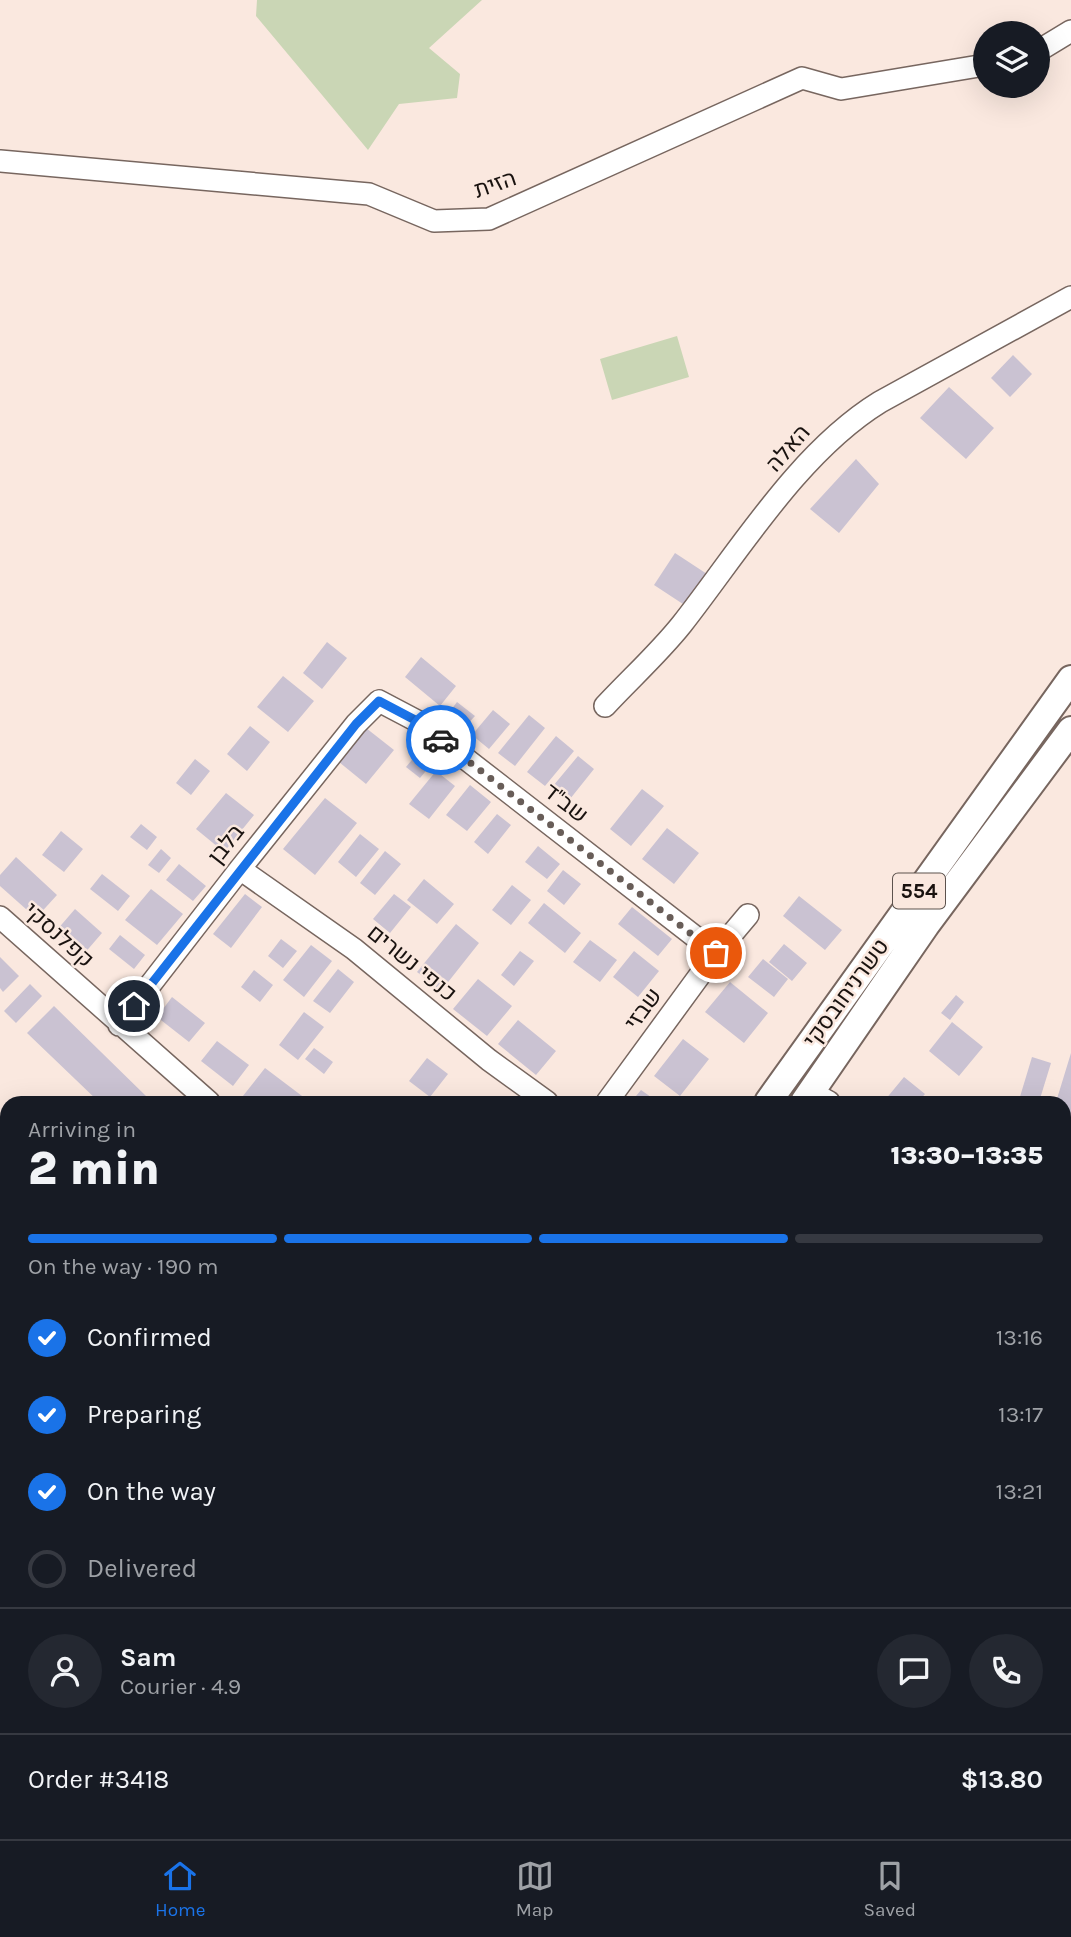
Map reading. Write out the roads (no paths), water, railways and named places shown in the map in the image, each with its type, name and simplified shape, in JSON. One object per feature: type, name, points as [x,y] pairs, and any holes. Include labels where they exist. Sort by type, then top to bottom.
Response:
[{"type":"main road","name":"טשרניחובסקי","points":[[772,1096],[1071,679]]},
{"type":"main road","name":"טשרניחובסקי","points":[[817,1096],[926,925],[1071,730]]},
{"type":"street","points":[[1050,44],[1071,31]]},
{"type":"street","name":"הזית","points":[[0,161],[369,194],[434,221],[489,219],[802,78],[841,89],[973,67]]},
{"type":"street","name":"האלה","points":[[605,706],[679,627],[783,494],[832,437],[880,402],[1071,297]]},
{"type":"street","name":"בלבן","points":[[119,1025],[356,724],[379,701]]},
{"type":"street","name":"שב''ד","points":[[379,701],[417,721],[716,953]]},
{"type":"street","name":"כנפי נשרים","points":[[240,869],[354,949],[489,1060],[539,1096]]},
{"type":"street","name":"שבזי","points":[[611,1096],[716,953],[748,915]]},
{"type":"street","name":"קפלנסקי","points":[[0,917],[202,1096]]}]
